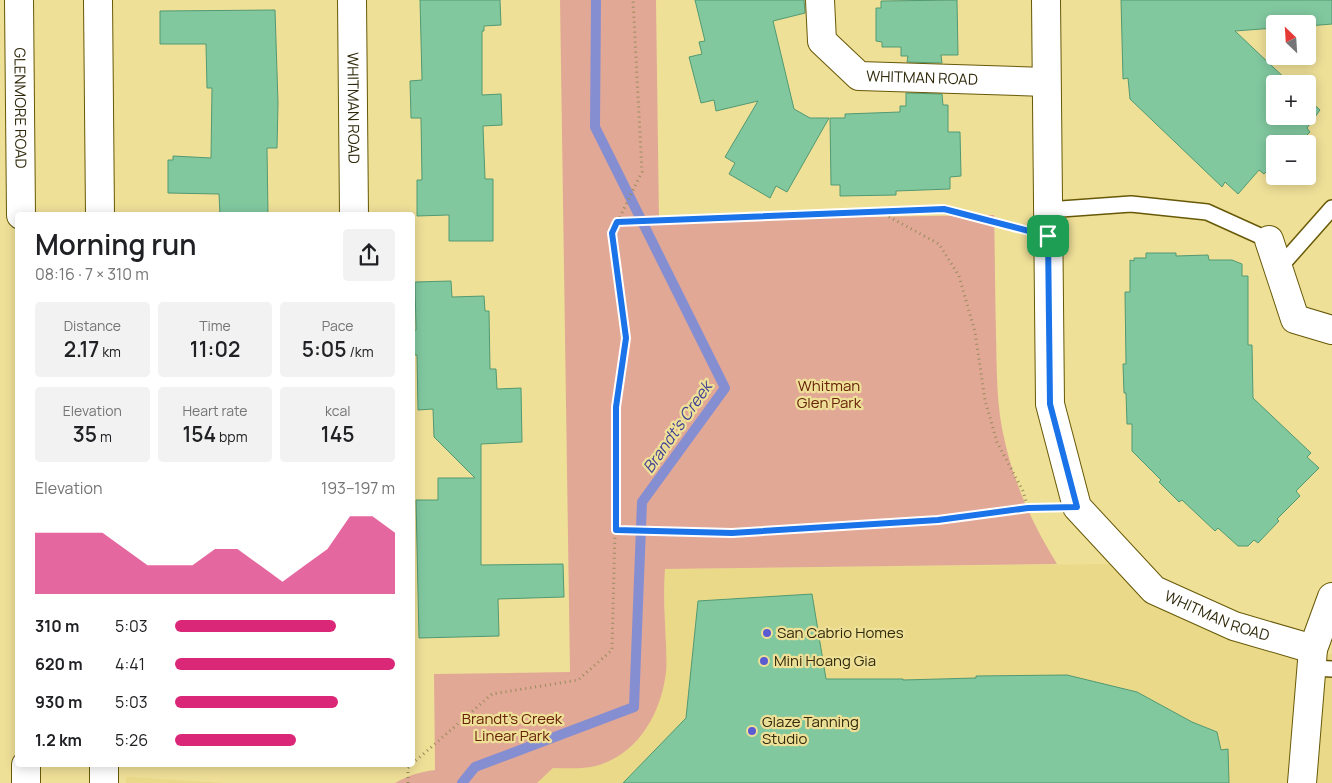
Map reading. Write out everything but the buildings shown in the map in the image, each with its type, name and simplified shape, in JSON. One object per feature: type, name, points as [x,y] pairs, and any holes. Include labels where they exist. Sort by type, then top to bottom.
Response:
[{"type":"street","name":"GLENMORE ROAD","points":[[19,0],[21,212]]},
{"type":"street","points":[[98,0],[100,212]]},
{"type":"street","name":"WHITMAN ROAD","points":[[352,0],[354,212]]},
{"type":"street","name":"WHITMAN ROAD","points":[[820,0],[822,41],[859,76],[1046,82]]},
{"type":"street","name":"WHITMAN ROAD","points":[[1046,0],[1050,404],[1077,507],[1154,590],[1319,662]]},
{"type":"street","points":[[1269,240],[1295,319],[1332,330]]},
{"type":"street","points":[[1302,783],[1319,662],[1332,597]]},
{"type":"street","points":[[26,767],[26,783]]},
{"type":"street","points":[[104,767],[104,783]]},
{"type":"lane","points":[[1047,223],[1131,204],[1207,212],[1269,240]]},
{"type":"lane","points":[[1278,269],[1332,208]]},
{"type":"path","points":[[415,761],[492,694],[578,680],[612,650],[616,530],[616,407],[626,338],[612,233],[642,172],[633,0]]},
{"type":"path","points":[[617,222],[944,209],[1047,223]]},
{"type":"path","points":[[879,212],[939,244],[959,276],[975,332],[985,400],[997,442],[1023,491],[1028,508]]},
{"type":"path","points":[[616,530],[742,532],[938,520],[1028,508],[1077,507]]},
{"type":"path","points":[[408,783],[409,767]]},
{"type":"shaded area","points":[[1112,564],[1322,655],[1332,654],[1332,783],[537,783],[553,768],[589,767],[606,762],[622,754],[635,743],[666,671],[664,569]]},
{"type":"shaded area","points":[[126,777],[225,783],[126,783]]},
{"type":"green space","points":[[560,0],[656,0],[659,220],[994,215],[998,401],[1002,428],[1009,458],[1020,490],[1040,535],[1057,564],[665,569],[666,672],[663,688],[652,719],[644,732],[621,754],[607,762],[591,767],[553,768],[537,783],[395,783],[415,774],[435,770],[434,674],[570,672]]},
{"type":"waterway","name":"Brandt's Creek","points":[[462,783],[475,767],[634,707],[642,502],[725,388],[595,127],[596,0]]},
{"type":"place","name":"San Cabrio Homes","points":[[767,633]]},
{"type":"place","name":"Mini Hoang Gia","points":[[764,661]]},
{"type":"place","name":"Glaze Tanning Studio","points":[[752,731]]},
{"type":"route","points":[[944,209],[1048,236],[1050,404],[1077,507],[1028,508],[938,520],[732,533],[616,530],[616,407],[626,338],[612,233],[617,222],[944,209]]},
{"type":"park label","name":"Whitman Glen Park","points":[[829,394]]},
{"type":"park label","name":"Brandt's Creek Linear Park","points":[[512,728]]}]
